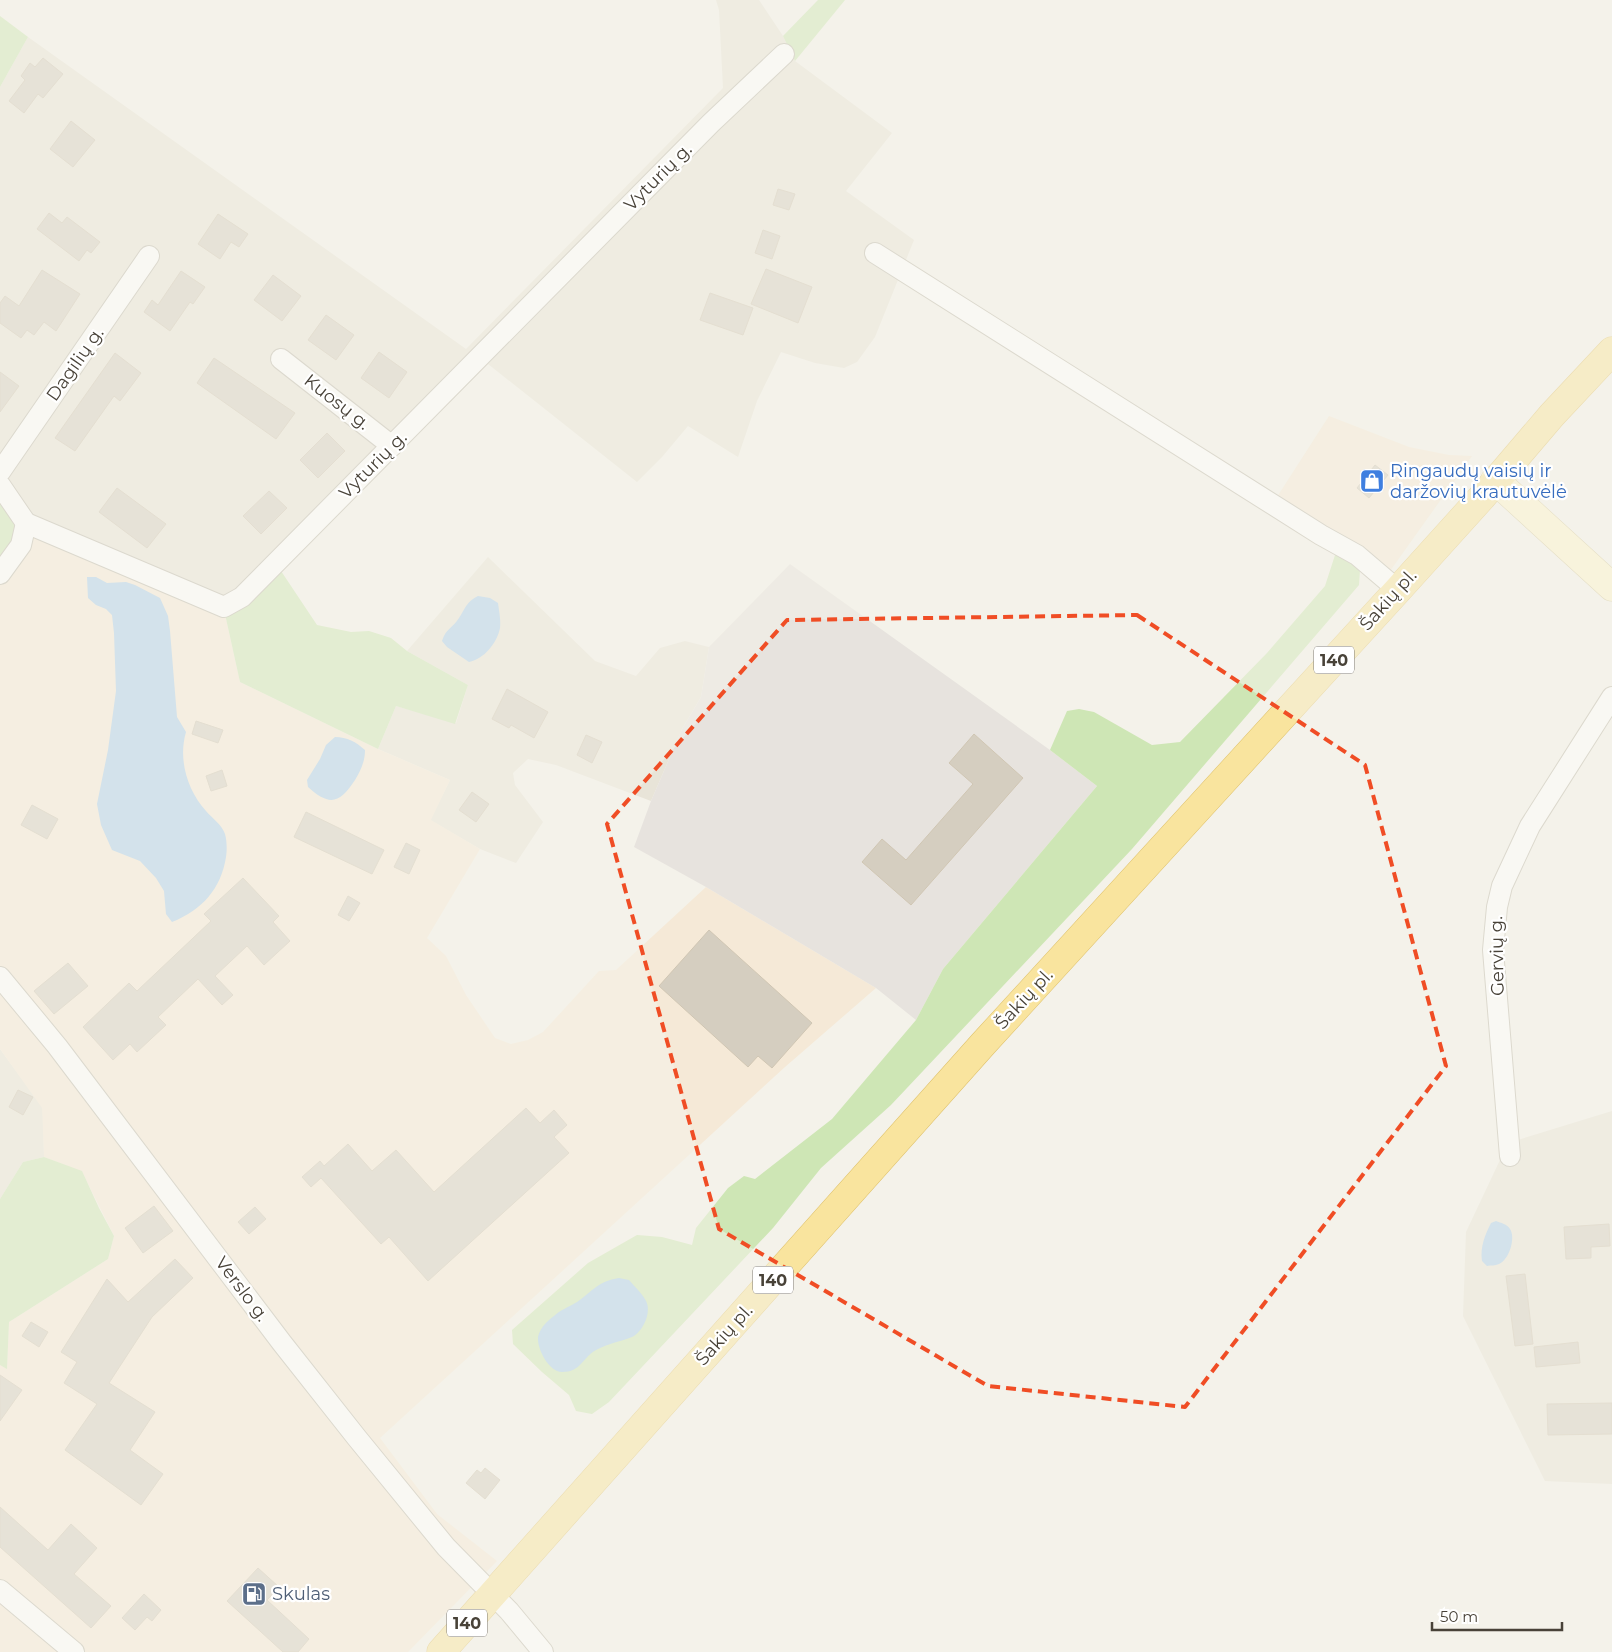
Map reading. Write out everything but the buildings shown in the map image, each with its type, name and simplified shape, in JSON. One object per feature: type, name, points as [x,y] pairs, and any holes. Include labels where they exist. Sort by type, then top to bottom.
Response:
[{"type":"main road","name":"Šakių pl.","points":[[441,1652],[976,1052],[1398,590],[1482,497],[1552,415],[1612,350]]},
{"type":"main road","points":[[1495,480],[1612,587]]},
{"type":"street","name":"Vyturių g.","points":[[26,523],[224,607],[242,597],[710,123],[784,54]]},
{"type":"street","points":[[875,253],[1312,529],[1357,555],[1398,590]]},
{"type":"street","name":"Dagilių g.","points":[[0,472],[149,256]]},
{"type":"street","name":"Kuosų g.","points":[[281,359],[392,446]]},
{"type":"street","points":[[0,485],[26,523],[21,545],[0,574]]},
{"type":"street","name":"Gervių g.","points":[[1510,1156],[1493,950],[1496,907],[1506,878],[1530,826],[1612,697]]},
{"type":"street","name":"Verslo g.","points":[[0,977],[57,1046],[282,1343],[358,1438],[446,1547],[493,1594],[543,1652]]},
{"type":"street","points":[[0,1590],[74,1652]]},
{"type":"highlighted area","points":[[1137,615],[1365,765],[1446,1066],[1185,1407],[988,1386],[719,1229],[607,824],[787,620]]},
{"type":"shaded area","points":[[716,0],[759,0],[783,36],[795,61],[892,133],[846,191],[914,240],[875,337],[857,362],[844,368],[815,363],[781,352],[757,401],[738,457],[688,426],[662,457],[637,482],[488,364],[281,571],[225,614],[0,500],[0,87],[28,37],[466,349],[723,88],[719,10]]},
{"type":"shaded area","points":[[1329,416],[1409,447],[1449,455],[1472,456],[1390,571],[1277,497]]},
{"type":"shaded area","points":[[32,536],[225,614],[240,682],[378,749],[450,780],[431,820],[480,849],[427,938],[446,956],[466,995],[495,1038],[511,1044],[528,1040],[543,1032],[599,971],[616,970],[706,887],[876,988],[785,1067],[380,1438],[437,1514],[497,1561],[408,1652],[0,1652],[0,1365],[7,1368],[9,1322],[108,1259],[114,1236],[82,1172],[44,1157],[42,1108],[0,1049],[0,585]]},
{"type":"shaded area","points":[[488,557],[595,661],[636,676],[660,648],[685,641],[709,647],[701,697],[682,729],[651,801],[556,765],[528,759],[513,773],[515,785],[543,822],[516,863],[480,849],[430,820],[450,780],[378,749],[396,706],[456,723],[468,685],[407,651]]},
{"type":"shaded area","points":[[790,564],[1050,750],[1097,786],[943,969],[916,1020],[876,988],[706,887],[634,847],[651,801],[682,729],[701,697],[709,647]]},
{"type":"shaded area","points":[[0,1049],[43,1108],[44,1157],[23,1162],[0,1199]]},
{"type":"shaded area","points":[[1612,1111],[1612,1484],[1545,1481],[1463,1316],[1466,1232],[1508,1143]]},
{"type":"green space","points":[[818,0],[845,0],[795,61],[783,36]]},
{"type":"green space","points":[[0,16],[28,37],[0,87]]},
{"type":"green space","points":[[0,500],[32,536],[0,585]]},
{"type":"green space","points":[[1336,552],[1360,570],[1359,585],[1132,849],[891,1105],[821,1168],[773,1228],[609,1402],[592,1414],[576,1411],[569,1395],[513,1344],[512,1330],[588,1263],[637,1235],[662,1237],[692,1245],[696,1228],[728,1188],[744,1176],[755,1179],[832,1119],[916,1020],[943,969],[1097,786],[1050,750],[1067,711],[1079,709],[1094,712],[1152,745],[1180,742],[1267,653],[1325,586]]},
{"type":"green space","points":[[281,571],[317,625],[351,632],[369,631],[391,638],[407,651],[468,685],[455,724],[396,706],[378,749],[240,682],[225,614]]},
{"type":"green space","points":[[44,1157],[82,1171],[114,1236],[108,1259],[9,1322],[7,1369],[0,1365],[0,1199],[23,1162]]},
{"type":"water","points":[[87,577],[96,577],[107,583],[126,582],[160,598],[168,616],[177,717],[186,732],[183,753],[186,774],[199,803],[225,834],[226,857],[220,879],[215,888],[201,905],[172,922],[166,914],[164,891],[156,878],[140,861],[112,850],[101,825],[97,804],[108,750],[116,691],[114,633],[112,615],[88,598]]},
{"type":"water","points":[[478,596],[490,598],[498,603],[500,628],[489,650],[480,658],[469,662],[447,647],[442,641],[468,603]]},
{"type":"water","points":[[335,737],[355,742],[365,750],[365,754],[361,769],[350,788],[339,798],[329,800],[308,787],[307,780],[326,745]]},
{"type":"water","points":[[1496,1221],[1510,1229],[1512,1243],[1503,1262],[1498,1265],[1487,1266],[1482,1261],[1482,1246],[1491,1223]]},
{"type":"water","points":[[619,1278],[629,1280],[648,1305],[647,1316],[640,1331],[632,1337],[596,1350],[573,1370],[557,1371],[548,1364],[538,1342],[539,1334],[546,1322],[596,1287],[606,1281]]},
{"type":"place","name":"Ringaudų vaisių ir daržovių krautuvėlė","points":[[1372,481]]},
{"type":"place","name":"Skulas","points":[[254,1594]]}]
